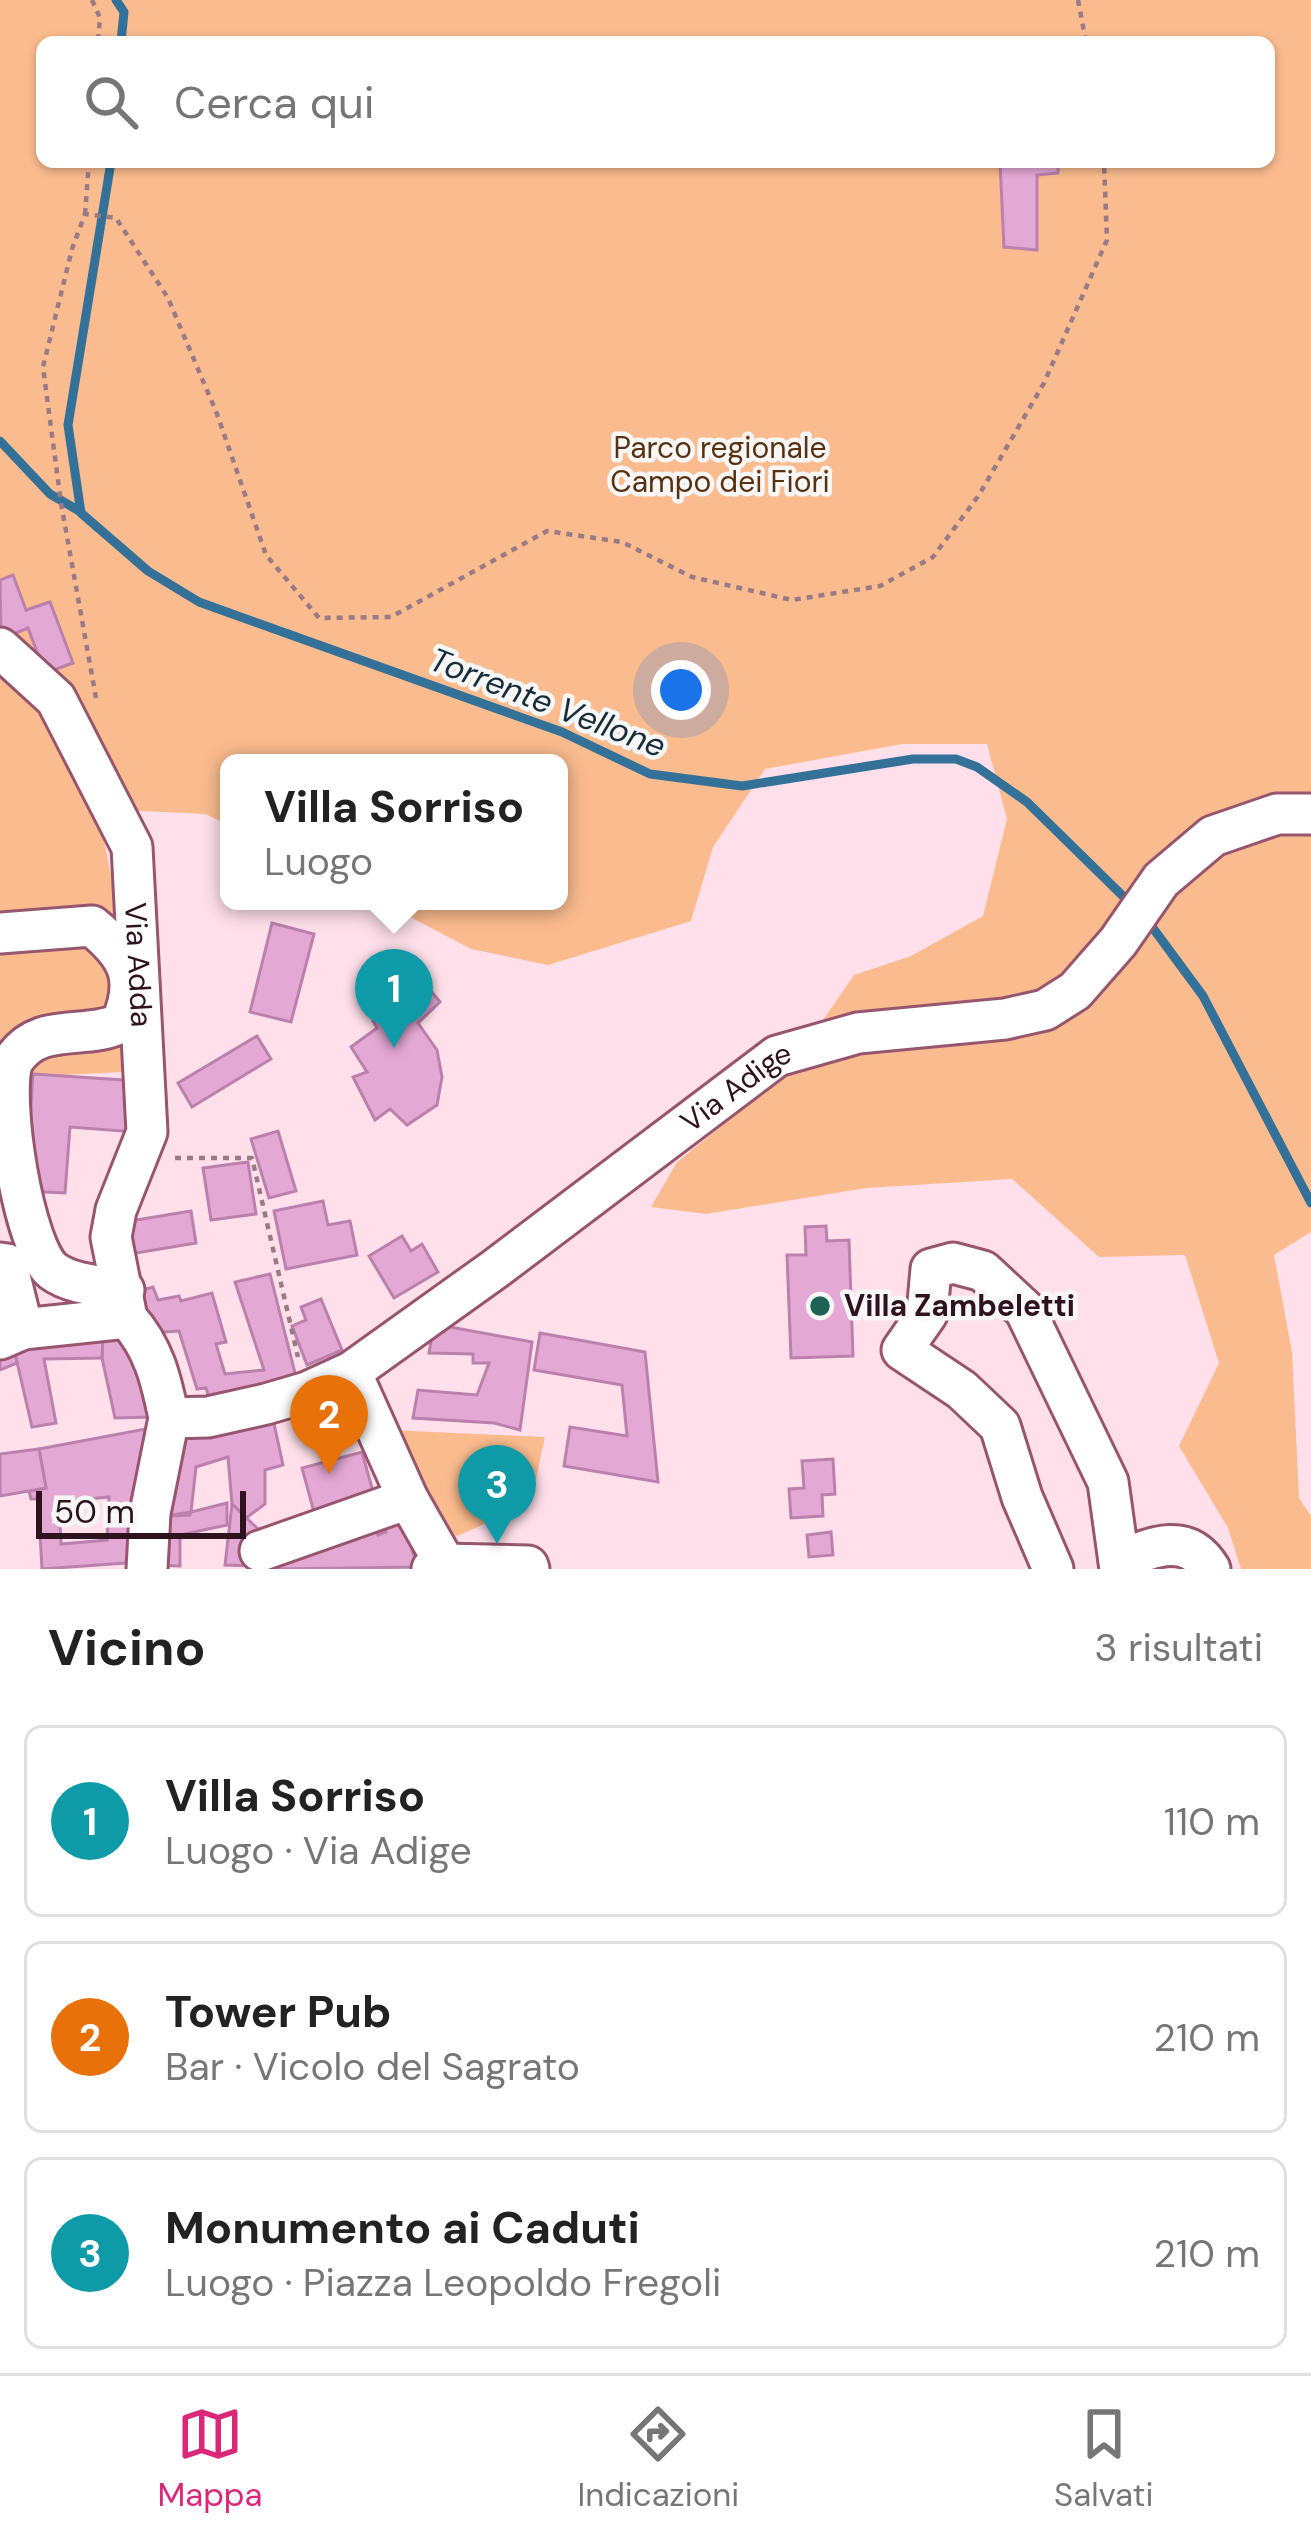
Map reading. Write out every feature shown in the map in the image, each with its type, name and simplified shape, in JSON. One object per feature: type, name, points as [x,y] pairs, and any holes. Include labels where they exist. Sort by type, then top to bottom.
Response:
[{"type":"street","name":"Via Adda","points":[[0,647],[56,699],[132,847],[146,1140],[116,1210],[111,1237],[125,1304]]},
{"type":"street","name":"Via Adige","points":[[170,1418],[208,1418],[308,1392],[351,1372],[777,1056],[859,1033],[1005,1019],[1045,1010],[1075,991],[1118,943],[1161,880],[1214,836],[1277,814],[1311,814]]},
{"type":"street","points":[[0,933],[92,926],[110,940],[127,966],[133,996],[121,1023],[106,1030],[44,1034],[14,1058],[4,1104],[16,1185],[37,1251],[54,1271],[125,1304],[158,1365],[170,1418],[150,1513],[147,1569]]},
{"type":"street","points":[[0,1263],[7,1264],[11,1334],[125,1304]]},
{"type":"street","points":[[1053,1569],[1022,1497],[1000,1426],[962,1390],[902,1350],[927,1314],[932,1269],[953,1263],[983,1271],[1025,1310],[1108,1482],[1120,1565],[1165,1543],[1185,1545],[1210,1569]]},
{"type":"street","points":[[351,1372],[439,1567],[528,1567]]},
{"type":"street","points":[[260,1551],[408,1499]]},
{"type":"path","points":[[92,0],[100,18],[98,36]]},
{"type":"path","points":[[1078,0],[1085,36]]},
{"type":"path","points":[[89,168],[85,214],[71,249],[43,368],[65,526],[99,710]]},
{"type":"path","points":[[85,214],[116,218],[168,298],[217,414],[266,555],[319,618],[391,617],[547,531],[622,542],[692,577],[792,600],[880,586],[933,557],[980,495],[1044,383],[1107,240],[1105,168]]},
{"type":"path","points":[[146,1140],[179,1160],[252,1158],[308,1392]]},
{"type":"green space","name":"Parco regionale Campo dei Fiori","points":[[0,0],[1311,0],[1311,1232],[1274,1255],[1292,1352],[1299,1498],[1311,1516],[1311,1569],[1241,1569],[1228,1528],[1179,1446],[1219,1363],[1185,1255],[1099,1257],[1012,1179],[866,1188],[706,1214],[651,1207],[677,1162],[786,1074],[854,975],[911,956],[983,916],[1007,819],[987,744],[902,744],[765,769],[713,847],[691,921],[548,965],[471,949],[397,910],[568,910],[568,754],[220,754],[220,821],[205,814],[98,809],[143,1044],[144,1071],[0,1078]]},
{"type":"green space","points":[[391,1430],[545,1437],[531,1503],[444,1542]]},
{"type":"building","points":[[1000,168],[1058,168],[1058,173],[1037,175],[1037,250],[1004,247]]},
{"type":"building","points":[[13,575],[26,610],[50,602],[73,663],[45,673],[28,628],[1,639],[0,580]]},
{"type":"building","points":[[272,923],[314,934],[291,1022],[250,1012]]},
{"type":"building","points":[[399,974],[406,982],[417,974],[440,1002],[418,1023],[437,1050],[442,1077],[437,1105],[407,1125],[390,1109],[375,1120],[353,1077],[367,1072],[351,1047],[377,1028],[373,1021],[380,1017],[368,998]]},
{"type":"building","points":[[257,1036],[271,1059],[192,1107],[178,1083]]},
{"type":"building","points":[[33,1074],[138,1081],[135,1132],[70,1127],[65,1193],[25,1191],[23,1106],[31,1106]]},
{"type":"building","points":[[278,1131],[296,1191],[269,1198],[251,1139]]},
{"type":"building","points":[[248,1162],[256,1214],[211,1220],[203,1168]]},
{"type":"building","points":[[323,1201],[328,1225],[350,1221],[357,1255],[286,1269],[274,1211]]},
{"type":"building","points":[[191,1211],[196,1243],[130,1254],[124,1222]]},
{"type":"building","name":"Villa Zambeletti","points":[[826,1226],[827,1241],[849,1240],[853,1356],[791,1358],[787,1255],[806,1255],[805,1227]]},
{"type":"building","points":[[402,1236],[411,1251],[422,1244],[438,1272],[394,1298],[369,1256]]},
{"type":"building","points":[[270,1274],[298,1385],[212,1408],[206,1388],[197,1389],[179,1331],[152,1333],[131,1293],[153,1287],[158,1300],[179,1296],[181,1301],[212,1293],[226,1342],[216,1344],[225,1374],[264,1370],[235,1282]]},
{"type":"building","points":[[321,1299],[342,1350],[307,1365],[292,1326],[306,1320],[301,1307]]},
{"type":"building","points":[[434,1324],[532,1342],[520,1430],[494,1423],[413,1418],[418,1390],[477,1395],[489,1363],[473,1363],[473,1354],[429,1353]]},
{"type":"building","points":[[540,1333],[645,1352],[658,1482],[564,1466],[570,1427],[627,1436],[622,1385],[534,1370]]},
{"type":"building","points":[[103,1335],[135,1335],[152,1417],[115,1418],[102,1358]]},
{"type":"building","points":[[103,1335],[102,1358],[44,1359],[56,1423],[32,1427],[14,1349]]},
{"type":"building","points":[[14,1349],[17,1363],[0,1370],[0,1354]]},
{"type":"building","points":[[271,1410],[283,1465],[265,1470],[265,1504],[246,1518],[232,1504],[228,1457],[196,1467],[191,1512],[159,1517],[183,1428]]},
{"type":"building","points":[[156,1427],[139,1562],[42,1569],[38,1499],[31,1499],[29,1491],[46,1488],[39,1449]],"holes":[[[109,1497],[107,1540],[61,1544],[59,1502]]]},
{"type":"building","points":[[39,1449],[46,1488],[0,1496],[0,1454]]},
{"type":"building","points":[[362,1452],[375,1499],[315,1516],[302,1468]]},
{"type":"building","points":[[833,1459],[835,1494],[822,1495],[823,1516],[791,1518],[789,1489],[804,1488],[802,1461]]},
{"type":"building","points":[[227,1503],[227,1525],[180,1535],[180,1566],[153,1565],[155,1517],[190,1515]]},
{"type":"building","points":[[232,1504],[257,1528],[254,1566],[225,1565]]},
{"type":"building","points":[[401,1518],[418,1567],[276,1569],[273,1561],[373,1519],[378,1535],[386,1532],[383,1524]]},
{"type":"building","points":[[831,1532],[833,1555],[809,1557],[807,1535]]},
{"type":"waterway","name":"Torrente Vellone","points":[[116,0],[124,12],[122,36]]},
{"type":"waterway","name":"Torrente Vellone","points":[[110,168],[68,425],[81,513],[148,571],[199,602],[562,732],[650,774],[742,786],[913,759],[956,759],[977,767],[1027,802],[1131,904]]},
{"type":"waterway","points":[[0,441],[50,494],[81,512]]},
{"type":"waterway","name":"Torrente Vellone","points":[[1147,920],[1203,996],[1311,1203]]},
{"type":"place","name":"Villa Sorriso","points":[[394,1048]]},
{"type":"place","name":"Villa Zambeletti","points":[[820,1306]]},
{"type":"place","name":"Tower Pub","points":[[329,1474]]},
{"type":"place","name":"Monumento ai Caduti","points":[[497,1544]]}]
